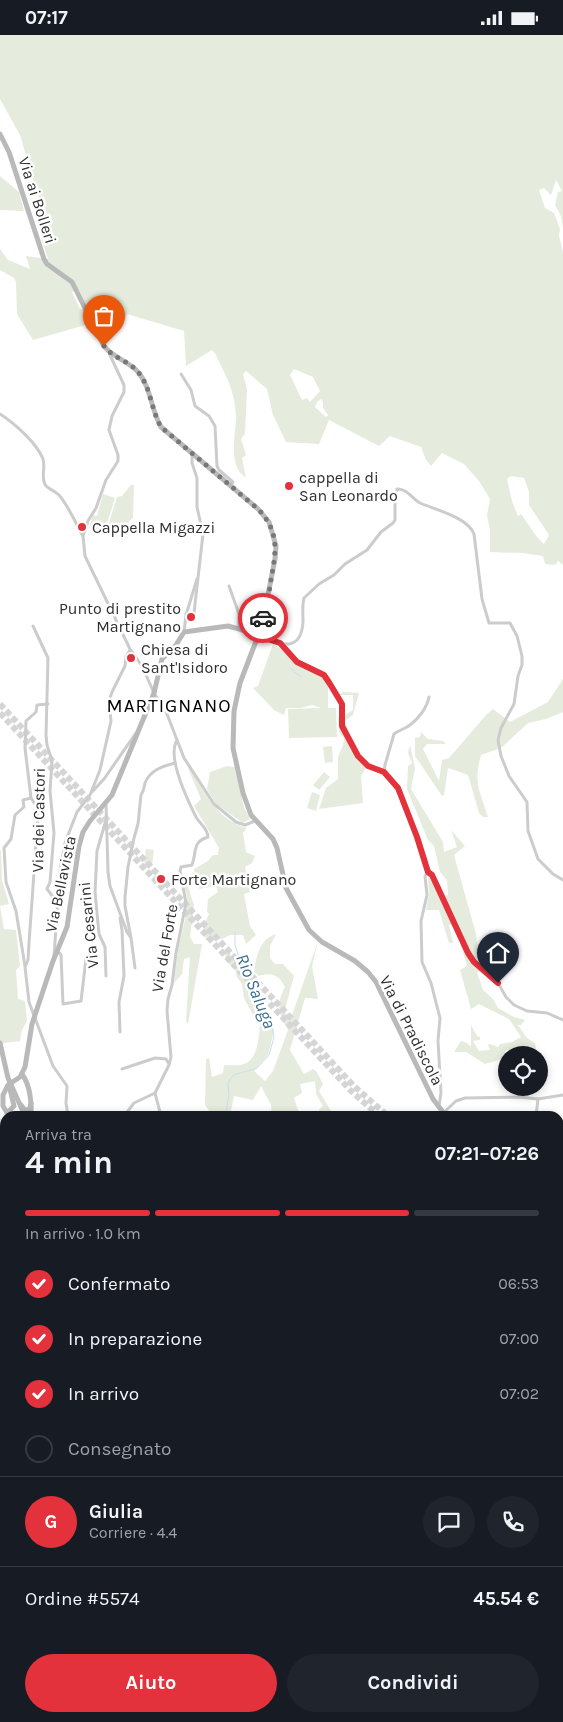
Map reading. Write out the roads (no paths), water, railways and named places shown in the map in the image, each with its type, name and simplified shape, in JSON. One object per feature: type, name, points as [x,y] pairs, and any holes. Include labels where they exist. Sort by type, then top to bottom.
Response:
[{"type":"street","name":"Via ai Bolleri","points":[[0,134],[9,152],[44,259],[52,268],[72,281],[104,346],[109,353],[138,371],[145,385],[156,419],[161,427],[231,485],[264,515],[269,522],[275,539],[275,559],[266,610],[238,688],[232,731],[233,748],[245,800],[250,815],[255,821]]},
{"type":"street","points":[[83,536],[106,480],[118,461],[118,455],[109,431],[112,416],[124,392],[124,385],[109,353]]},
{"type":"street","points":[[181,374],[191,390],[195,406],[209,416],[215,427],[217,467],[233,482],[231,485]]},
{"type":"street","name":"Via del Forte","points":[[0,414],[10,420],[37,449],[44,460],[43,475],[46,485],[63,500],[83,536],[86,556],[130,649],[142,666],[154,693],[167,714],[184,758],[214,804],[236,822],[245,825],[255,821]]},
{"type":"street","points":[[186,614],[194,613],[202,546],[202,534],[197,507],[197,479],[192,463],[192,453]]},
{"type":"street","points":[[197,579],[186,614],[184,632],[228,626],[280,643],[294,643],[300,638],[303,605],[307,595],[319,584],[334,575],[345,564],[367,550],[395,520],[397,489],[402,489],[419,502],[443,511],[470,527],[474,534],[482,599],[489,623],[510,623],[515,631],[522,656],[514,704],[501,728],[498,741],[504,766],[527,802],[528,831],[538,859],[545,868],[563,880]]},
{"type":"street","points":[[229,586],[239,614],[240,629]]},
{"type":"street","name":"Via dei Castori","points":[[32,626],[48,658],[46,735],[52,761],[50,791],[54,833],[50,882],[47,889],[58,903]]},
{"type":"street","name":"Via Bellavista","points":[[20,1076],[25,1067],[34,1018],[58,951],[60,938],[67,927],[83,832],[112,795],[154,693],[162,659],[176,645],[184,632]]},
{"type":"street","points":[[280,643],[297,662],[324,675],[342,704],[342,726],[358,756],[368,766],[384,772],[398,788],[428,872],[432,875],[474,962],[498,983],[506,997],[514,1005],[527,1011],[547,1013],[563,1019]]},
{"type":"street","name":"Via dei Castori","points":[[90,795],[104,756],[111,721],[109,701],[130,649]]},
{"type":"street","points":[[384,772],[384,765],[394,733],[410,725],[418,717],[427,705],[429,697]]},
{"type":"street","points":[[25,967],[29,943],[38,816],[35,804],[31,798],[25,748],[26,721],[36,712],[37,705],[48,704]]},
{"type":"street","name":"Via dei Castori","points":[[54,961],[60,870],[65,843],[77,812],[104,779],[136,733]]},
{"type":"street","name":"Via del Forte","points":[[155,1093],[171,1057],[167,1011],[186,903],[180,867],[192,865],[197,842],[208,837],[208,833],[191,807],[180,780],[174,745],[176,741]]},
{"type":"street","points":[[132,938],[125,906],[125,897],[128,867],[138,824],[141,795],[146,780],[154,771],[165,765],[176,763]]},
{"type":"street","points":[[31,798],[23,800],[24,807],[15,815],[11,839],[4,848],[6,882],[16,911],[25,967],[28,1003],[53,1066],[67,1086],[67,1111]]},
{"type":"street","name":"Via Cesarini","points":[[106,802],[108,812],[108,872],[110,885],[127,933],[132,938],[135,967]]},
{"type":"street","name":"Via Cesarini","points":[[106,975],[105,947],[99,934],[95,892],[98,851],[108,812]]},
{"type":"street","name":"Via di Pradiscola","points":[[255,821],[273,839],[277,848],[286,887],[309,930],[322,942],[355,961],[376,982],[441,1111]]},
{"type":"street","points":[[428,872],[425,875],[427,895],[421,921],[422,962],[431,983],[440,1018],[438,1041],[441,1099],[439,1108]]},
{"type":"street","points":[[60,938],[66,925],[70,889]]},
{"type":"street","name":"Via Cesarini","points":[[119,910],[124,976],[120,1002],[120,1032]]},
{"type":"street","points":[[58,951],[61,955],[61,1001],[63,1004],[81,1001],[86,959]]},
{"type":"street","points":[[0,1043],[14,1106],[11,1111]]},
{"type":"street","points":[[122,1069],[156,1058],[166,1059],[169,1065]]},
{"type":"street","points":[[6,1111],[2,1100],[4,1091],[8,1085],[20,1076],[26,1080],[31,1111]]},
{"type":"street","points":[[8,1078],[24,1109],[29,1109],[31,1103]]},
{"type":"street","points":[[8,1078],[23,1111]]},
{"type":"street","points":[[128,1111],[134,1103],[155,1093],[160,1111]]},
{"type":"street","points":[[447,1111],[456,1101],[465,1098],[519,1097],[538,1099],[563,1095]]},
{"type":"street","points":[[537,1111],[538,1099]]},
{"type":"waterway","points":[[290,668],[301,677]]},
{"type":"waterway","name":"Rio Saluga","points":[[226,1111],[230,1079],[234,1075],[257,1068],[269,1055],[274,1037],[271,1021],[239,957],[235,945],[235,932]]},
{"type":"tunnel","points":[[0,704],[354,1086],[382,1111]]},
{"type":"tunnel","points":[[0,713],[351,1091],[373,1111]]},
{"type":"place","name":"cappella di San Leonardo","points":[[289,486]]},
{"type":"place","name":"Cappella Migazzi","points":[[82,527]]},
{"type":"place","name":"Punto di prestito Martignano","points":[[191,617]]},
{"type":"place","name":"Chiesa di Sant'Isidoro","points":[[131,658]]},
{"type":"place","name":"Forte Martignano","points":[[161,879]]},
{"type":"district","name":"MARTIGNANO","points":[[169,705]]}]
